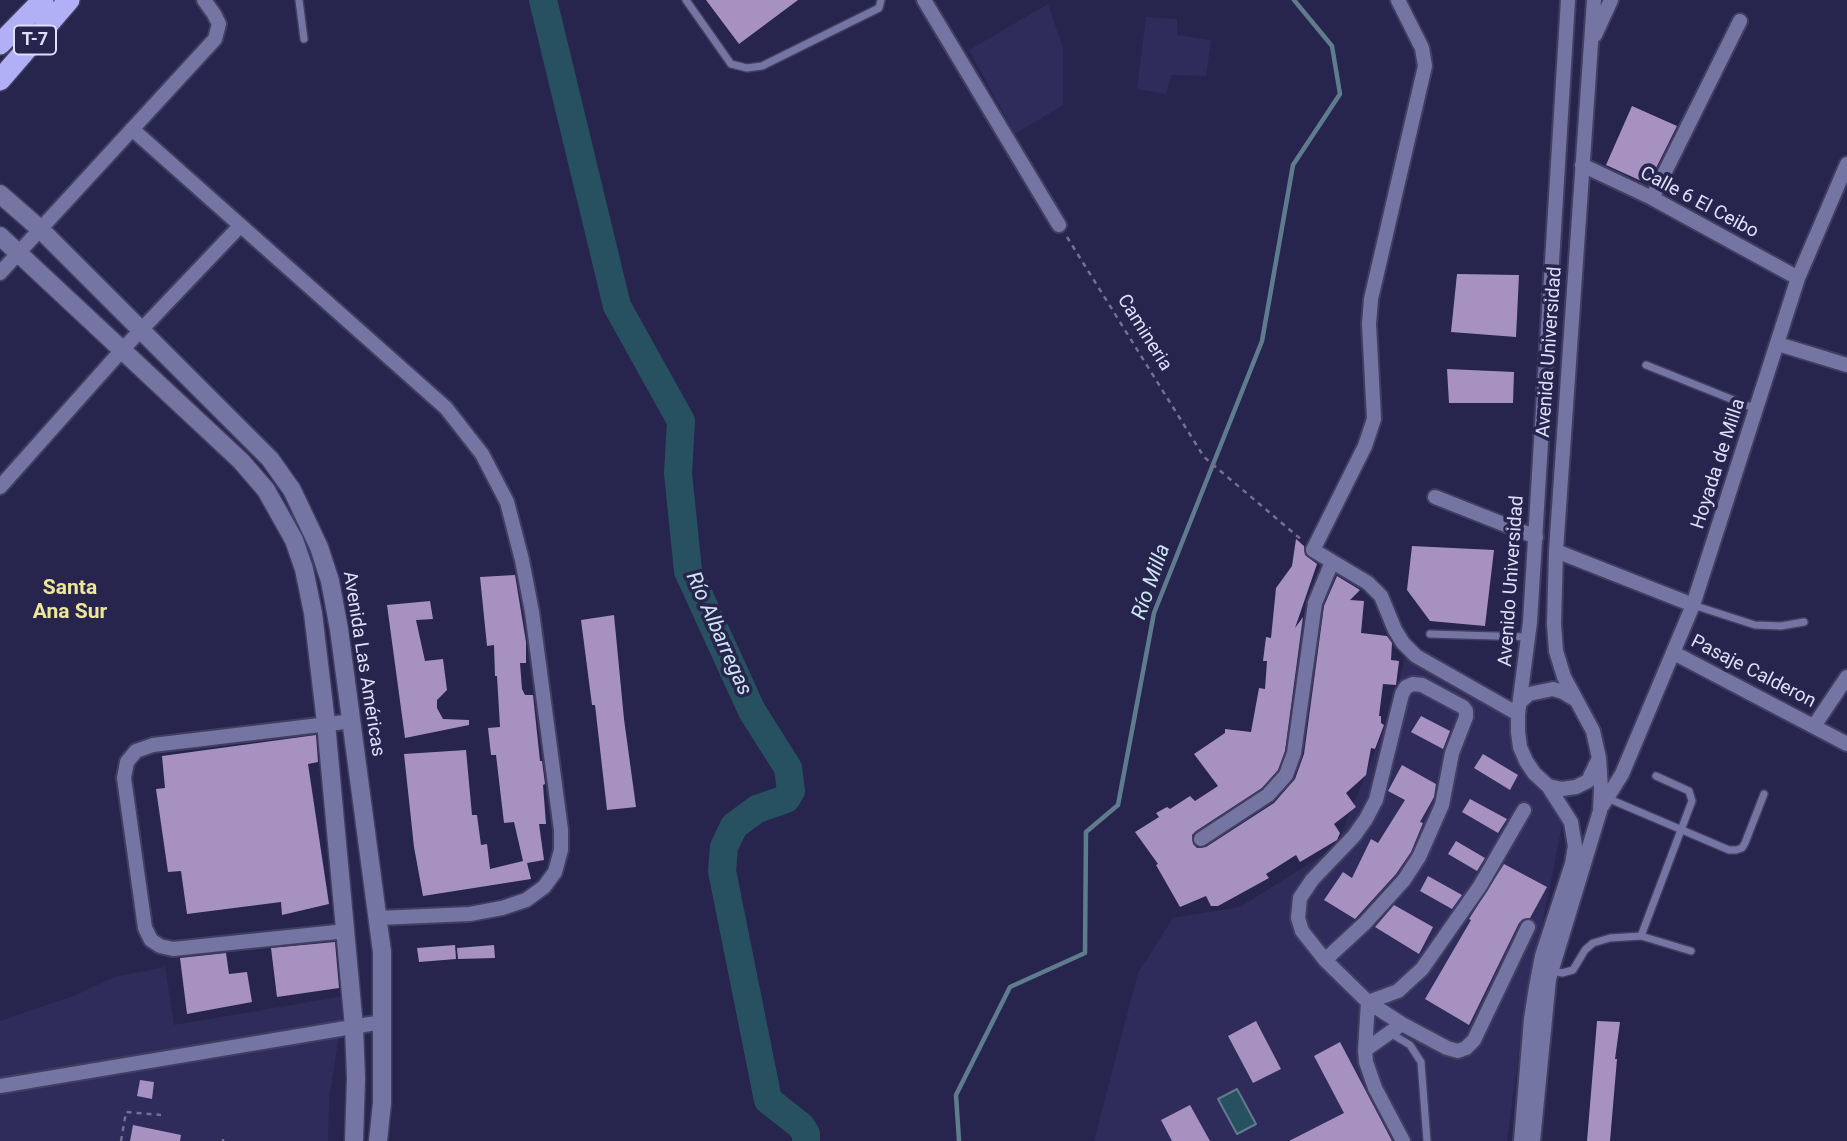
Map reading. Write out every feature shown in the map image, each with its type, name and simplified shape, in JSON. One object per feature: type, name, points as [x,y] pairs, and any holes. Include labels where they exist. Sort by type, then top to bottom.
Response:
[{"type":"highway","name":"T-7","points":[[0,44],[44,0]]},
{"type":"highway","name":"T-7","points":[[0,80],[69,0]]},
{"type":"street","points":[[0,273],[215,39],[219,24],[204,0]]},
{"type":"street","points":[[924,0],[1059,225]]},
{"type":"street","points":[[1398,0],[1422,48],[1424,66],[1371,299],[1369,324],[1374,419],[1365,446],[1313,550],[1368,583],[1381,596],[1395,630],[1416,656],[1519,708],[1529,694],[1553,690],[1563,692],[1578,701],[1593,731],[1599,758],[1603,804],[1551,971],[1534,1141]]},
{"type":"street","name":"Avenida Universidad","points":[[1578,701],[1564,677],[1556,651],[1554,624],[1556,551],[1594,0]]},
{"type":"street","points":[[1590,46],[1611,0]]},
{"type":"street","name":"Avenido Universidad","points":[[1521,1141],[1536,987],[1542,956],[1572,864],[1575,846],[1571,822],[1548,786],[1534,773],[1520,747],[1519,708],[1529,637],[1536,537],[1567,1]]},
{"type":"street","points":[[1652,198],[1740,21]]},
{"type":"street","points":[[132,129],[446,408],[482,454],[506,502],[522,560],[532,612],[561,830],[561,850],[555,872],[544,887],[526,900],[502,908],[470,914],[378,918]]},
{"type":"street","name":"Hoyada de Milla","points":[[1603,804],[1622,774],[1693,605],[1798,278],[1847,164]]},
{"type":"street","name":"Calle 6 El Ceibo","points":[[1582,165],[1652,198],[1798,278]]},
{"type":"street","name":"Avenida Las Américas","points":[[0,194],[39,228],[261,449],[292,490],[319,547],[330,580],[353,720],[382,953],[382,1102],[378,1141]]},
{"type":"street","points":[[0,487],[122,350],[240,226]]},
{"type":"street","points":[[0,236],[241,461],[266,490],[294,540],[304,569],[313,613],[326,723],[354,1027],[354,1141]]},
{"type":"street","points":[[1778,344],[1847,365]]},
{"type":"street","points":[[1435,497],[1536,537]]},
{"type":"street","points":[[1556,551],[1693,605]]},
{"type":"street","points":[[1201,839],[1268,795],[1286,775],[1294,753],[1315,603],[1332,562]]},
{"type":"street","name":"Pasaje Calderon","points":[[1674,653],[1847,744]]},
{"type":"street","name":"Pasaje Calderon","points":[[1814,726],[1847,677]]},
{"type":"street","points":[[1325,960],[1372,916],[1405,880],[1419,857],[1442,805],[1452,753],[1466,711],[1422,685],[1413,684],[1406,687],[1402,694],[1376,800],[1366,819],[1354,836],[1312,880],[1300,898],[1298,918],[1302,931],[1325,960],[1368,1002],[1402,1024],[1458,1051],[1474,1040],[1528,927]]},
{"type":"street","points":[[345,931],[173,949],[160,946],[151,940],[145,928],[124,778],[127,762],[136,751],[153,745],[353,720]]},
{"type":"street","points":[[1548,786],[1562,789],[1576,787],[1588,781],[1599,758]]},
{"type":"street","points":[[1368,1002],[1398,991],[1422,969],[1480,886],[1524,810]]},
{"type":"street","points":[[1368,1002],[1364,1050],[1369,1073],[1403,1141]]},
{"type":"street","points":[[0,1086],[382,1022]]},
{"type":"street","points":[[1364,1050],[1402,1024]]},
{"type":"lane","points":[[299,0],[304,39]]},
{"type":"lane","points":[[686,0],[731,64],[747,68],[762,66],[879,8],[881,0]]},
{"type":"lane","points":[[1646,365],[1757,410]]},
{"type":"lane","points":[[1693,605],[1755,625],[1781,626],[1804,622]]},
{"type":"lane","points":[[1430,634],[1529,637]]},
{"type":"lane","points":[[1641,936],[1692,801],[1692,793],[1656,776]]},
{"type":"lane","points":[[1603,804],[1682,829],[1728,850],[1742,848],[1764,794]]},
{"type":"lane","points":[[1551,971],[1562,973],[1573,970],[1585,950],[1593,943],[1609,938],[1641,936],[1691,951]]},
{"type":"lane","points":[[1389,1033],[1410,1045],[1422,1062],[1427,1141]]},
{"type":"path","name":"Camineria","points":[[1059,225],[1204,457],[1313,550]]},
{"type":"path","points":[[121,1141],[126,1112],[161,1115]]},
{"type":"shaded area","points":[[1048,4],[1063,48],[1063,105],[1015,134],[969,50]]},
{"type":"shaded area","points":[[1146,17],[1177,19],[1177,35],[1211,40],[1206,76],[1171,75],[1166,94],[1137,89]]},
{"type":"shaded area","points":[[1405,657],[1463,679],[1515,717],[1517,751],[1563,820],[1523,1022],[1507,1141],[1094,1141],[1138,973],[1173,918],[1240,907],[1336,847],[1393,707]]},
{"type":"shaded area","points":[[165,967],[174,1025],[345,996],[329,1100],[328,1141],[0,1141],[0,1021],[76,995],[114,977]]},
{"type":"water","points":[[1237,1089],[1256,1124],[1237,1134],[1218,1099]]},
{"type":"building","points":[[706,0],[798,0],[739,44]]},
{"type":"building","points":[[1632,106],[1677,126],[1648,184],[1606,165]]},
{"type":"building","points":[[1457,274],[1519,275],[1516,337],[1451,332]]},
{"type":"building","points":[[1447,369],[1514,372],[1513,403],[1449,403]]},
{"type":"building","points":[[1296,539],[1304,546],[1305,555],[1317,564],[1295,628],[1303,617],[1285,751],[1278,770],[1262,788],[1196,831],[1192,835],[1193,844],[1197,848],[1206,847],[1274,803],[1295,779],[1304,754],[1324,606],[1337,576],[1360,590],[1350,600],[1364,601],[1361,633],[1387,636],[1392,643],[1391,660],[1399,661],[1396,685],[1383,684],[1379,716],[1384,725],[1375,749],[1371,748],[1366,775],[1346,793],[1356,807],[1334,824],[1340,833],[1337,840],[1300,862],[1296,855],[1266,874],[1269,878],[1218,906],[1211,906],[1206,896],[1180,907],[1156,865],[1158,864],[1135,832],[1159,817],[1156,813],[1167,807],[1170,809],[1190,796],[1195,801],[1218,786],[1194,754],[1225,733],[1225,729],[1251,732],[1259,688],[1265,689],[1267,661],[1263,661],[1266,637],[1271,638],[1276,588],[1292,566]]},
{"type":"building","points":[[1412,546],[1494,550],[1485,626],[1430,621],[1407,590]]},
{"type":"building","points":[[515,575],[526,642],[526,663],[520,663],[522,689],[525,695],[533,695],[545,784],[546,824],[539,824],[544,860],[527,863],[531,879],[423,896],[414,847],[404,754],[466,750],[472,815],[477,815],[481,845],[487,844],[490,869],[523,861],[514,822],[504,823],[496,755],[491,755],[488,728],[500,727],[497,676],[494,645],[487,646],[480,577]]},
{"type":"building","points":[[430,601],[433,619],[416,620],[425,661],[443,659],[447,690],[437,700],[437,708],[443,719],[469,720],[469,725],[405,738],[387,605]]},
{"type":"building","points":[[614,615],[636,807],[607,810],[595,705],[592,705],[581,620]]},
{"type":"building","points":[[1421,716],[1450,731],[1443,749],[1411,732]]},
{"type":"building","points":[[316,735],[318,762],[308,764],[329,904],[282,915],[281,902],[187,914],[181,871],[168,872],[156,789],[165,788],[162,756]]},
{"type":"building","points":[[1483,754],[1518,775],[1510,790],[1474,768]]},
{"type":"building","points":[[1402,765],[1436,784],[1434,797],[1420,822],[1423,823],[1411,852],[1396,874],[1355,919],[1324,900],[1343,872],[1352,878],[1371,839],[1378,843],[1405,800],[1388,791]]},
{"type":"building","points":[[1470,799],[1507,819],[1498,833],[1462,812]]},
{"type":"building","points":[[1456,841],[1485,858],[1477,871],[1448,854]]},
{"type":"building","points":[[1504,864],[1547,887],[1530,918],[1519,923],[1469,1025],[1425,999],[1471,920],[1469,919]]},
{"type":"building","points":[[1428,876],[1462,895],[1452,909],[1420,891]]},
{"type":"building","points":[[1394,905],[1433,927],[1419,954],[1375,927]]},
{"type":"building","points":[[335,942],[339,988],[277,997],[271,948]]},
{"type":"building","points":[[455,945],[456,959],[419,962],[417,948]]},
{"type":"building","points":[[494,945],[495,958],[458,959],[457,948]]},
{"type":"building","points":[[226,953],[229,974],[247,972],[252,1002],[187,1014],[180,958]]},
{"type":"building","points":[[1256,1021],[1281,1069],[1253,1083],[1228,1036]]},
{"type":"building","points":[[1597,1021],[1620,1022],[1610,1141],[1587,1141]]},
{"type":"building","points":[[1340,1042],[1392,1141],[1289,1141],[1344,1113],[1314,1056]]},
{"type":"building","points":[[140,1080],[154,1082],[152,1099],[137,1096]]},
{"type":"building","points":[[1190,1105],[1210,1141],[1172,1141],[1161,1120]]},
{"type":"building","points":[[133,1125],[181,1135],[180,1141],[130,1141]]},
{"type":"waterway","name":"Río Albarregas","points":[[543,0],[617,306],[681,421],[678,473],[688,571],[752,711],[788,768],[791,791],[786,799],[757,809],[734,826],[724,847],[722,871],[768,1100],[801,1126],[806,1134],[806,1141]]},
{"type":"waterway","name":"Río Milla","points":[[959,1141],[956,1095],[1010,987],[1085,953],[1086,832],[1118,805],[1154,613],[1262,341],[1293,165],[1340,94],[1332,46],[1294,0]]},
{"type":"district","name":"Santa Ana Sur","points":[[70,601]]}]
